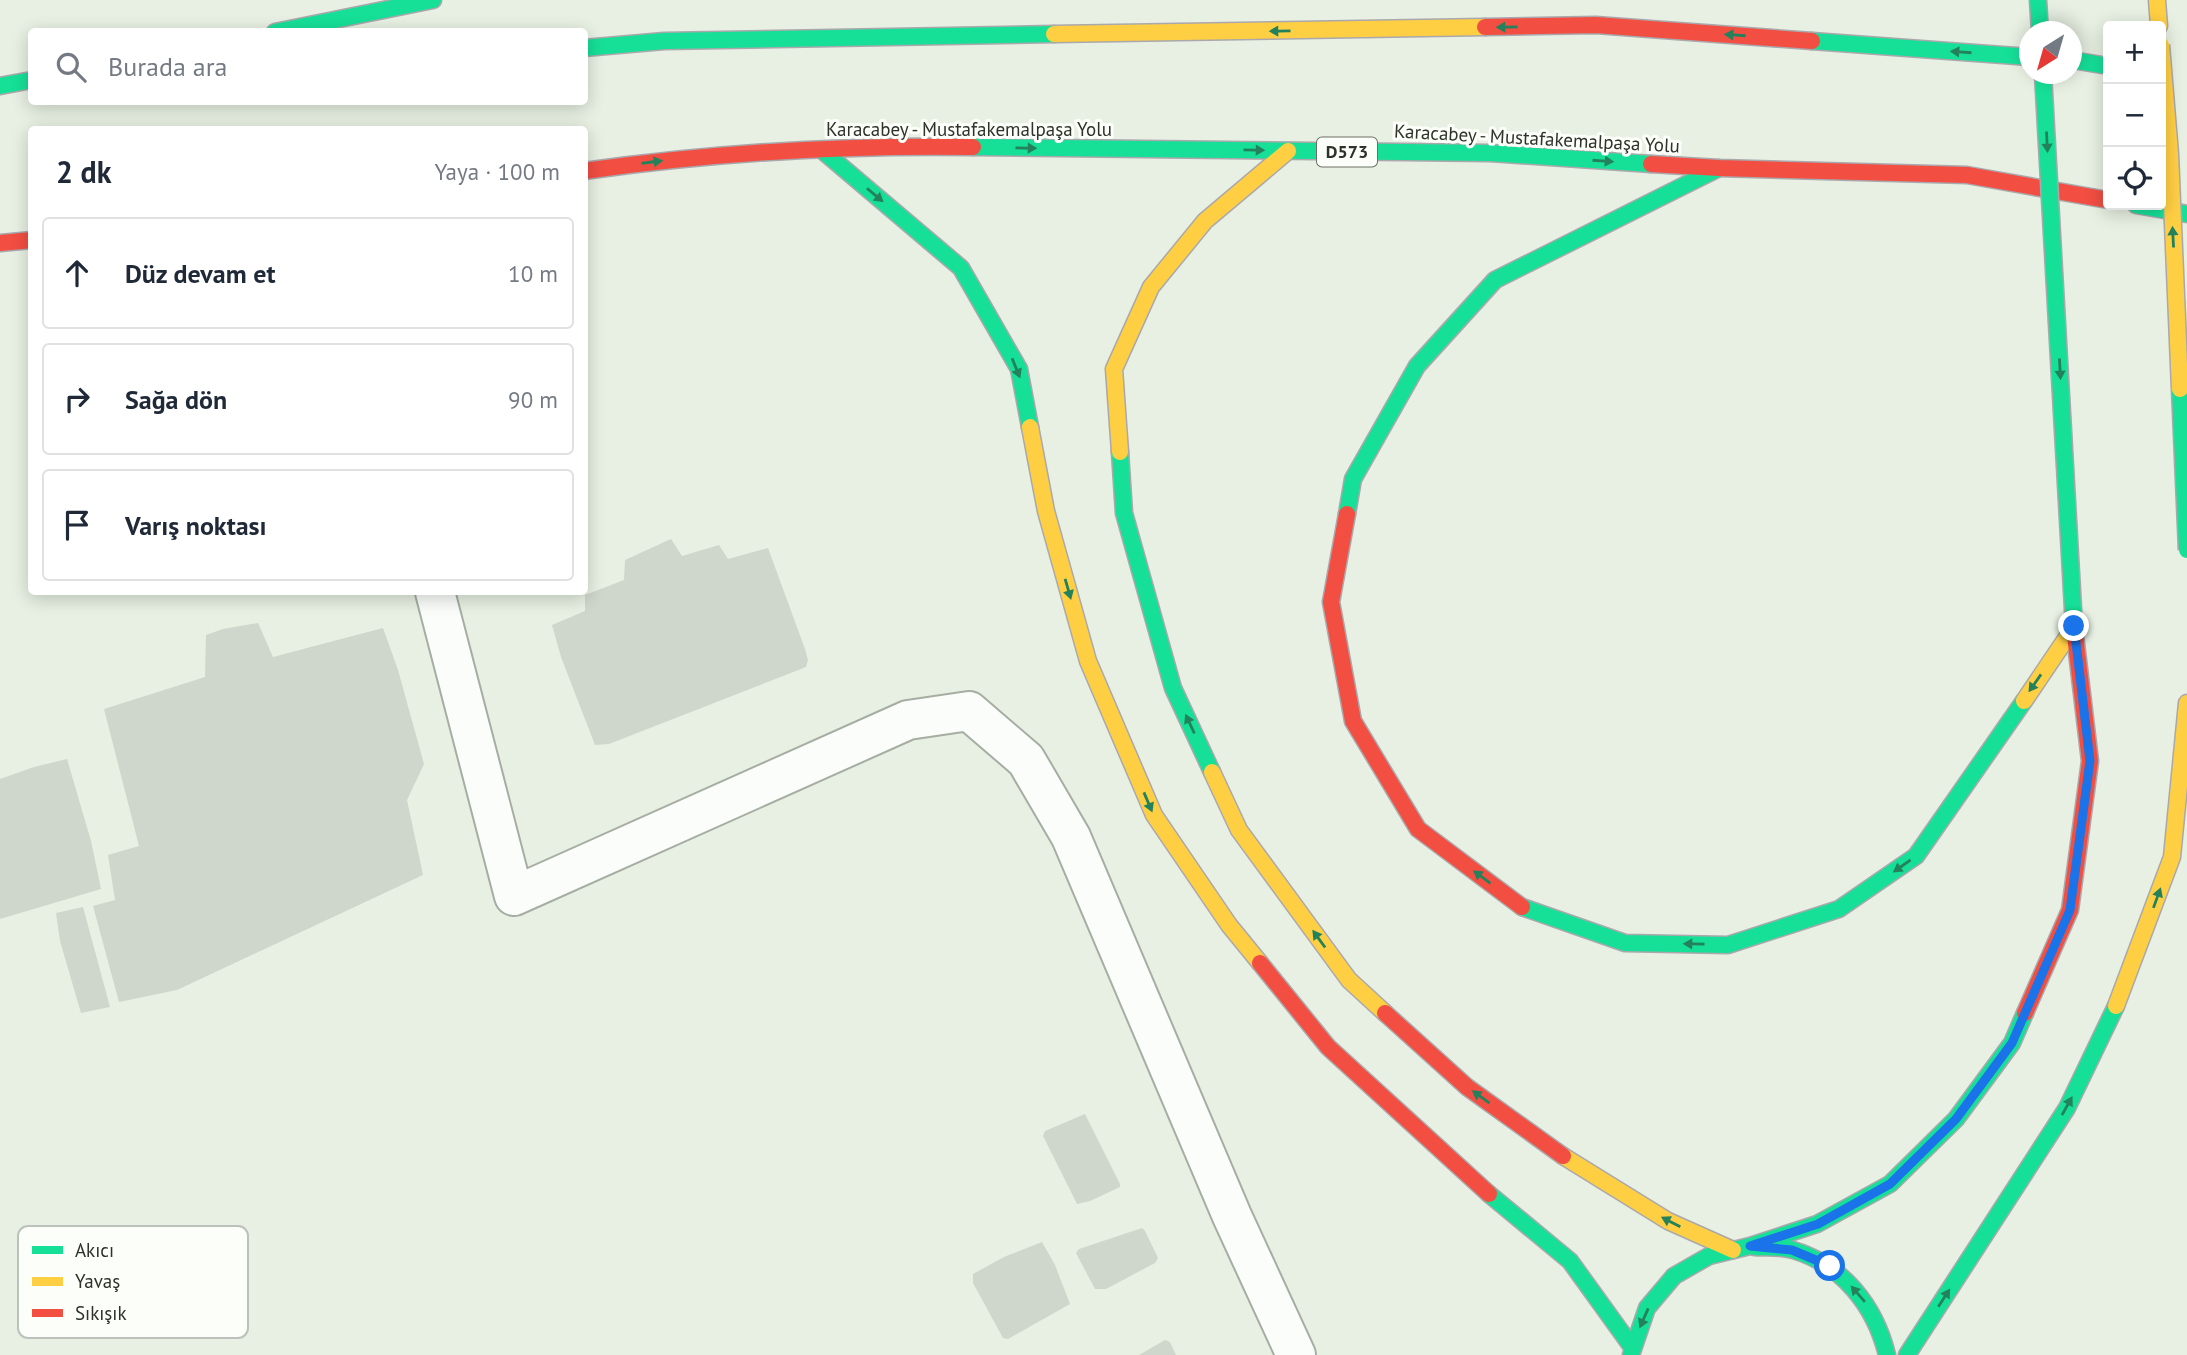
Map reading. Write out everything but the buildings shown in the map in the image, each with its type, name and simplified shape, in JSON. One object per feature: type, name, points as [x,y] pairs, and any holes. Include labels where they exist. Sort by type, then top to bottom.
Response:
[{"type":"main road","points":[[295,28],[433,0]]},
{"type":"main road","points":[[2038,0],[2039,21]]},
{"type":"main road","points":[[2157,0],[2159,21]]},
{"type":"main road","points":[[1566,10],[1596,25]]},
{"type":"main road","points":[[588,48],[664,41],[1596,25],[2019,56]]},
{"type":"main road","points":[[2082,62],[2103,65]]},
{"type":"main road","points":[[0,86],[28,81]]},
{"type":"main road","points":[[1631,1351],[1647,1308],[1674,1276],[1709,1256],[1818,1224],[1890,1184],[1956,1119],[2012,1043],[2070,910],[2090,761],[2074,626],[2044,84]]},
{"type":"main road","points":[[2164,84],[2170,153],[2187,550]]},
{"type":"main road","name":"Karacabey - Mustafakemalpaşa Yolu","points":[[588,170],[679,158],[917,146],[1490,153],[1719,168],[1967,175],[2103,199]]},
{"type":"main road","points":[[823,151],[961,268],[1019,369],[1046,511],[1088,661],[1154,815],[1229,925],[1328,1047],[1474,1182],[1570,1262],[1631,1351]]},
{"type":"main road","points":[[1288,151],[1205,221],[1151,287],[1114,369],[1124,513],[1173,688],[1239,830],[1349,981],[1467,1087],[1571,1162],[1668,1221],[1733,1250]]},
{"type":"main road","points":[[1719,168],[1495,280],[1417,366],[1353,479],[1331,602],[1353,721],[1418,829],[1520,906],[1625,943],[1728,945],[1839,909],[1916,856],[1967,786],[2074,626]]},
{"type":"main road","points":[[2164,210],[2187,214]]},
{"type":"main road","points":[[0,243],[28,240]]},
{"type":"main road","points":[[1908,1355],[2067,1108],[2124,989],[2172,857],[2187,704]]},
{"type":"main road","points":[[1750,1246],[1792,1250],[1830,1266],[1863,1297],[1884,1337],[1886,1355]]},
{"type":"street","points":[[436,595],[514,896],[908,720],[969,711],[1026,760],[1071,837],[1232,1216],[1296,1355]]},
{"type":"traffic: fast","points":[[295,28],[433,0]]},
{"type":"traffic: fast","points":[[2038,0],[2039,21]]},
{"type":"traffic: fast","points":[[588,48],[664,41],[1054,34]]},
{"type":"traffic: fast","points":[[1812,41],[2019,56]]},
{"type":"traffic: fast","points":[[2082,62],[2103,65]]},
{"type":"traffic: fast","points":[[0,86],[28,81]]},
{"type":"traffic: fast","points":[[2044,84],[2074,627]]},
{"type":"traffic: fast","points":[[973,147],[1490,153],[1651,164]]},
{"type":"traffic: fast","points":[[823,151],[961,268],[1019,369],[1030,427]]},
{"type":"traffic: fast","points":[[1347,514],[1353,479],[1417,366],[1495,280],[1719,168]]},
{"type":"traffic: fast","points":[[2164,210],[2187,214]]},
{"type":"traffic: fast","points":[[2180,389],[2187,550]]},
{"type":"traffic: fast","points":[[1120,452],[1124,513],[1173,688],[1212,772]]},
{"type":"traffic: fast","points":[[1522,907],[1625,943],[1728,945],[1839,909],[1916,856],[2024,701]]},
{"type":"traffic: fast","points":[[1907,1355],[2067,1108],[2116,1006]]},
{"type":"traffic: fast","points":[[1631,1355],[1647,1308],[1674,1276],[1709,1256],[1817,1224],[1890,1184],[1956,1119],[2012,1043],[2025,1013]]},
{"type":"traffic: fast","points":[[1489,1194],[1570,1261],[1632,1347]]},
{"type":"traffic: fast","points":[[1755,1247],[1793,1250],[1811,1257],[1842,1277],[1865,1304],[1882,1337],[1887,1355]]},
{"type":"traffic: slow","points":[[2157,0],[2159,21]]},
{"type":"traffic: slow","points":[[1054,34],[1485,27]]},
{"type":"traffic: slow","points":[[2164,84],[2170,154],[2180,389]]},
{"type":"traffic: slow","points":[[1120,452],[1114,369],[1151,287],[1205,221],[1288,151]]},
{"type":"traffic: slow","points":[[1030,427],[1046,511],[1088,661],[1154,815],[1229,925],[1260,963]]},
{"type":"traffic: slow","points":[[2024,701],[2074,627]]},
{"type":"traffic: slow","points":[[2116,1006],[2172,857],[2187,703]]},
{"type":"traffic: slow","points":[[1212,772],[1239,830],[1349,980],[1385,1013]]},
{"type":"traffic: slow","points":[[1563,1156],[1668,1221],[1733,1250]]},
{"type":"traffic: jam","points":[[1485,27],[1596,25],[1812,41]]},
{"type":"traffic: jam","points":[[588,170],[680,159],[778,152],[875,147],[973,147]]},
{"type":"traffic: jam","points":[[1651,164],[1967,175],[2103,199]]},
{"type":"traffic: jam","points":[[0,243],[28,240]]},
{"type":"traffic: jam","points":[[1347,514],[1331,602],[1353,721],[1418,829],[1522,907]]},
{"type":"traffic: jam","points":[[2025,1013],[2070,910],[2090,761],[2074,627]]},
{"type":"traffic: jam","points":[[1260,963],[1328,1047],[1489,1194]]},
{"type":"traffic: jam","points":[[1385,1013],[1467,1087],[1563,1156]]},
{"type":"route","points":[[1830,1266],[1792,1250],[1750,1246],[1818,1224],[1890,1184],[1956,1119],[2012,1043],[2070,910],[2090,761],[2074,626]]}]
